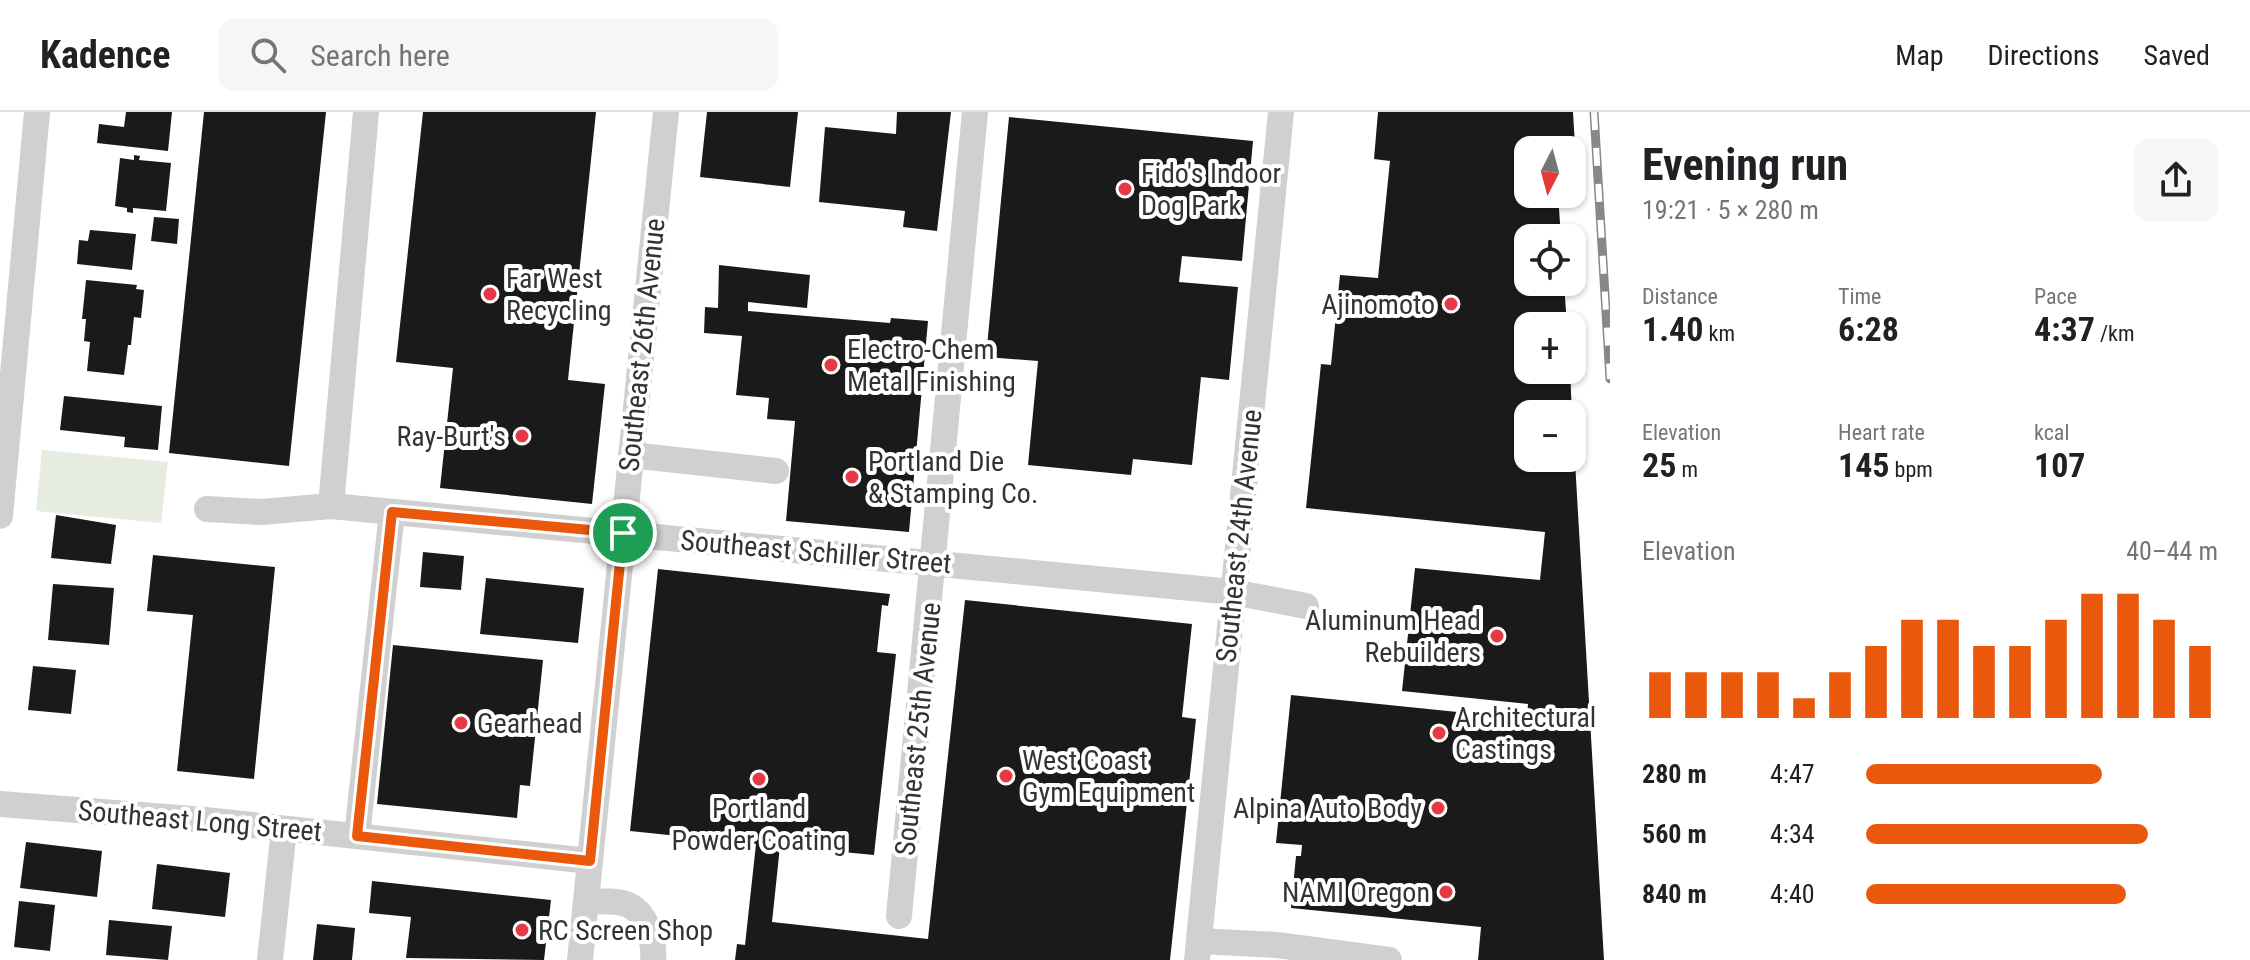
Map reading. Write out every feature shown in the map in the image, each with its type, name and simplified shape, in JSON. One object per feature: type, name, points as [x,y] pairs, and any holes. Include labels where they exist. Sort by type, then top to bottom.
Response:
[{"type":"street","points":[[0,516],[11,286],[37,112]]},
{"type":"street","points":[[331,506],[366,112]]},
{"type":"street","name":"Southeast 26th Avenue","points":[[580,960],[666,112]]},
{"type":"street","name":"Southeast 25th Avenue","points":[[899,916],[935,563],[975,112]]},
{"type":"street","name":"Southeast 24th Avenue","points":[[1198,950],[1281,112]]},
{"type":"street","points":[[631,455],[776,471]]},
{"type":"street","name":"Southeast Schiller Street","points":[[207,509],[261,512],[331,506],[1233,592],[1306,606]]},
{"type":"street","points":[[357,836],[392,512]]},
{"type":"street","name":"Southeast Long Street","points":[[0,804],[357,836],[590,861]]},
{"type":"street","points":[[270,960],[284,829]]},
{"type":"street","points":[[586,901],[627,904],[647,923],[653,960]]},
{"type":"street","points":[[1198,950],[1277,945],[1389,960]]},
{"type":"shaded area","points":[[42,450],[168,462],[161,523],[36,511]]},
{"type":"building","points":[[126,112],[172,112],[168,151],[97,143],[99,124],[124,127]]},
{"type":"building","points":[[204,112],[326,112],[289,466],[169,453]]},
{"type":"building","points":[[423,112],[596,112],[568,380],[605,384],[592,504],[440,488],[453,368],[396,362]]},
{"type":"building","points":[[707,112],[798,112],[790,187],[700,177]]},
{"type":"building","points":[[897,112],[951,112],[937,231],[903,227],[905,211],[819,202],[825,127],[896,134]]},
{"type":"building","points":[[1378,112],[1573,112],[1574,136],[1514,136],[1514,208],[1559,208],[1560,224],[1514,224],[1514,296],[1565,296],[1566,312],[1514,312],[1514,384],[1571,384],[1571,400],[1514,400],[1514,472],[1576,472],[1604,960],[1478,960],[1481,927],[1291,908],[1296,856],[1301,856],[1302,845],[1276,843],[1291,695],[1527,719],[1528,704],[1402,691],[1415,568],[1540,580],[1545,532],[1306,508],[1321,364],[1331,365],[1340,275],[1378,278],[1390,161],[1374,159]]},
{"type":"building","points":[[1009,117],[1253,141],[1242,261],[1182,256],[1179,282],[1238,287],[1229,380],[1201,377],[1192,465],[1133,459],[1131,475],[1028,465],[1038,361],[986,357]]},
{"type":"building","points":[[134,155],[140,156],[139,160],[171,163],[166,211],[133,208],[133,213],[127,212],[127,208],[115,206],[120,158],[134,160]]},
{"type":"building","points":[[154,217],[179,219],[177,244],[151,241]]},
{"type":"building","points":[[90,230],[136,234],[132,270],[77,264],[79,240],[88,241]]},
{"type":"building","points":[[719,265],[810,275],[807,308],[748,302],[748,311],[890,323],[891,318],[928,321],[909,532],[786,521],[795,421],[767,419],[769,398],[736,395],[742,336],[704,333],[705,307],[718,308]]},
{"type":"building","points":[[86,280],[137,285],[136,289],[144,290],[141,318],[134,317],[124,375],[87,371],[90,342],[84,341],[86,319],[82,319]]},
{"type":"building","points":[[64,396],[162,406],[158,450],[124,447],[125,437],[60,430]]},
{"type":"building","points":[[56,515],[116,525],[111,564],[51,558]]},
{"type":"building","points":[[423,552],[464,556],[461,590],[420,587]]},
{"type":"building","points":[[153,555],[275,567],[254,779],[177,771],[193,615],[147,611]]},
{"type":"building","points":[[658,569],[890,594],[888,606],[882,605],[877,652],[896,654],[874,855],[780,846],[772,922],[928,939],[965,600],[1192,624],[1182,717],[1196,719],[1170,960],[735,960],[737,944],[745,945],[756,844],[630,831]]},
{"type":"building","points":[[486,578],[584,588],[578,643],[480,634]]},
{"type":"building","points":[[53,584],[114,588],[109,645],[48,640]]},
{"type":"building","name":"Gearhead","points":[[393,645],[543,660],[530,786],[520,785],[517,818],[377,804]]},
{"type":"building","points":[[33,666],[76,670],[71,714],[28,710]]},
{"type":"building","points":[[26,842],[102,851],[97,897],[20,888]]},
{"type":"building","points":[[157,864],[230,873],[225,917],[152,909]]},
{"type":"building","points":[[372,881],[551,900],[544,960],[406,958],[411,917],[369,913]]},
{"type":"building","points":[[19,901],[55,905],[50,951],[14,947]]},
{"type":"building","points":[[109,920],[172,926],[168,960],[106,955]]},
{"type":"building","points":[[317,924],[355,928],[352,960],[313,960]]},
{"type":"railway","points":[[1594,112],[1610,379]]},
{"type":"place","name":"Fido's Indoor Dog Park","points":[[1125,189]]},
{"type":"place","name":"Far West Recycling","points":[[490,294]]},
{"type":"place","name":"Ajinomoto","points":[[1451,304]]},
{"type":"place","name":"Electro-Chem Metal Finishing","points":[[831,365]]},
{"type":"place","name":"Ray-Burt's","points":[[522,436]]},
{"type":"place","name":"Portland Die & Stamping Co.","points":[[852,477]]},
{"type":"place","name":"Aluminum Head Rebuilders","points":[[1497,636]]},
{"type":"place","name":"Gearhead","points":[[461,723]]},
{"type":"place","name":"Architectural Castings","points":[[1439,733]]},
{"type":"place","name":"West Coast Gym Equipment","points":[[1006,776]]},
{"type":"place","name":"Portland Powder Coating","points":[[759,779]]},
{"type":"place","name":"Alpina Auto Body","points":[[1438,808]]},
{"type":"place","name":"NAMI Oregon","points":[[1446,892]]},
{"type":"place","name":"RC Screen Shop","points":[[522,930]]},
{"type":"route","points":[[392,512],[623,533],[590,861],[357,836],[392,512]]}]
